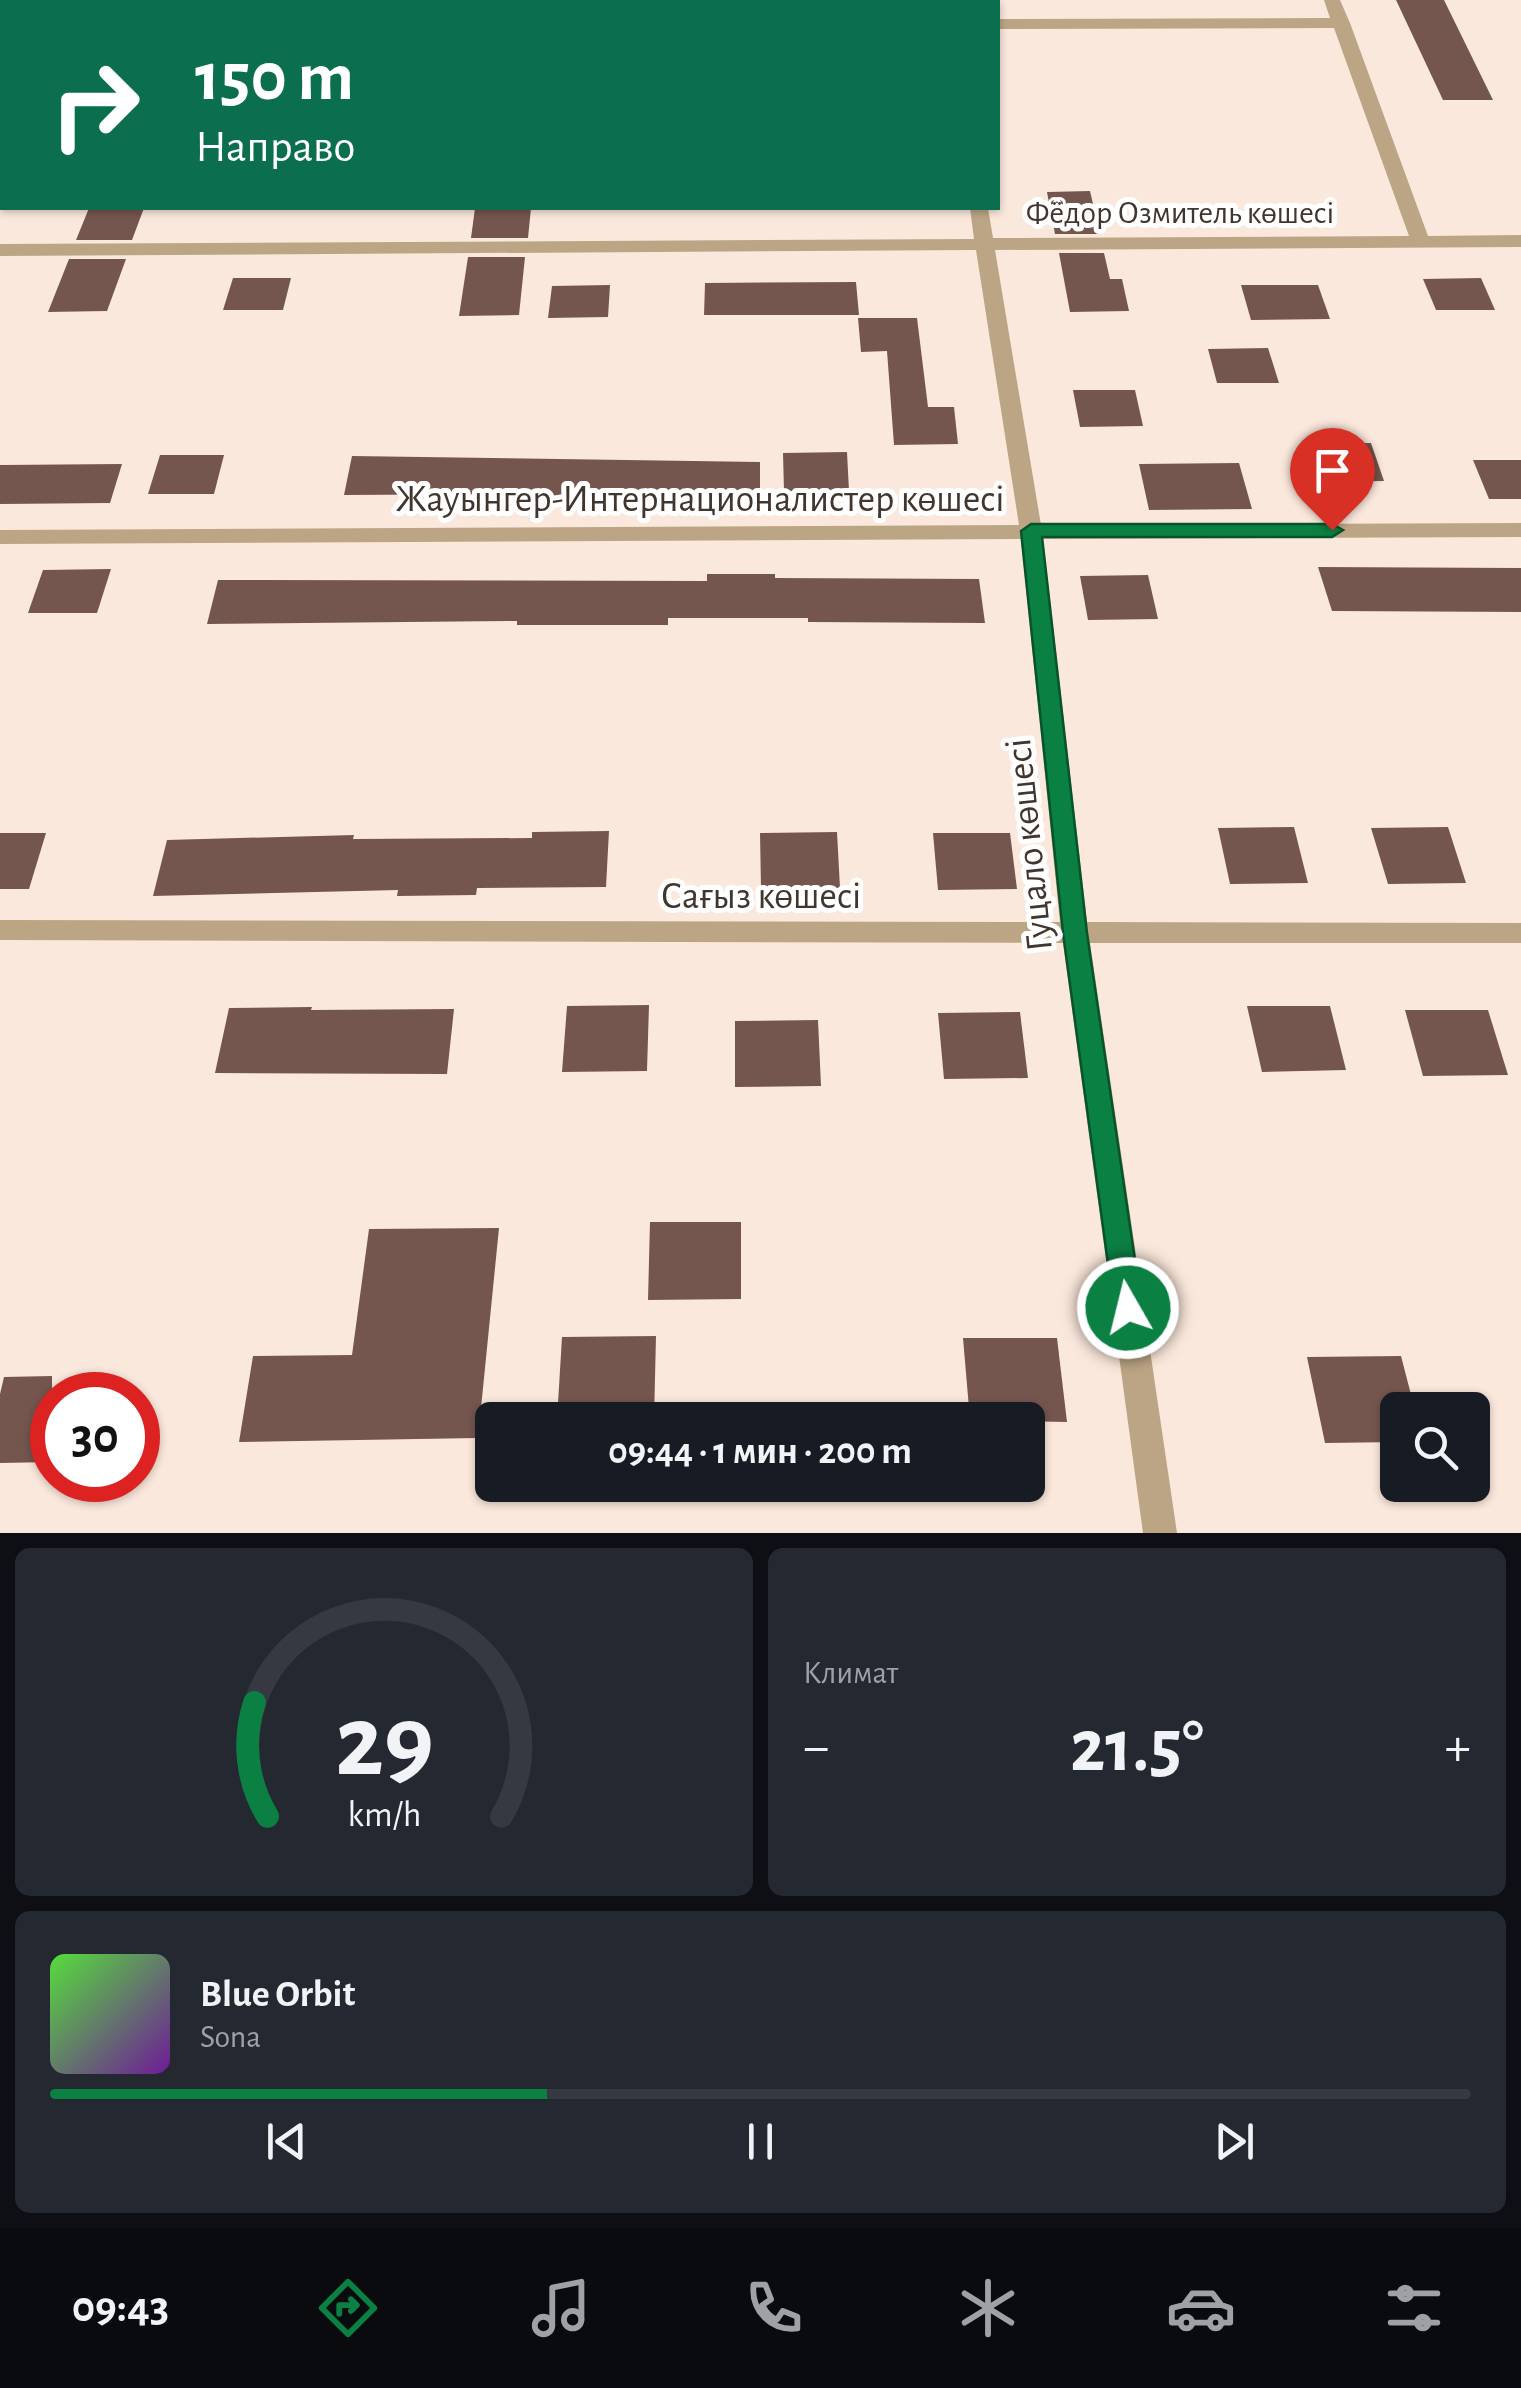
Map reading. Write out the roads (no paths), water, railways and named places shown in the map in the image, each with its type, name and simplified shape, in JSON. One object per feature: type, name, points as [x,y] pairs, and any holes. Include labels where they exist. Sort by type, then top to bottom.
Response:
[{"type":"street","points":[[1332,0],[1420,241]]},
{"type":"street","points":[[1000,24],[1342,24]]},
{"type":"street","name":"Гуцало көшесі","points":[[979,210],[1031,531],[1075,933],[1160,1533]]},
{"type":"street","name":"Фёдор Озмитель көшесі","points":[[0,250],[1521,240]]},
{"type":"street","name":"Жауынгер-Интернационалистер көшесі","points":[[0,537],[1521,530]]},
{"type":"street","name":"Сағыз көшесі","points":[[0,930],[1521,933]]}]
